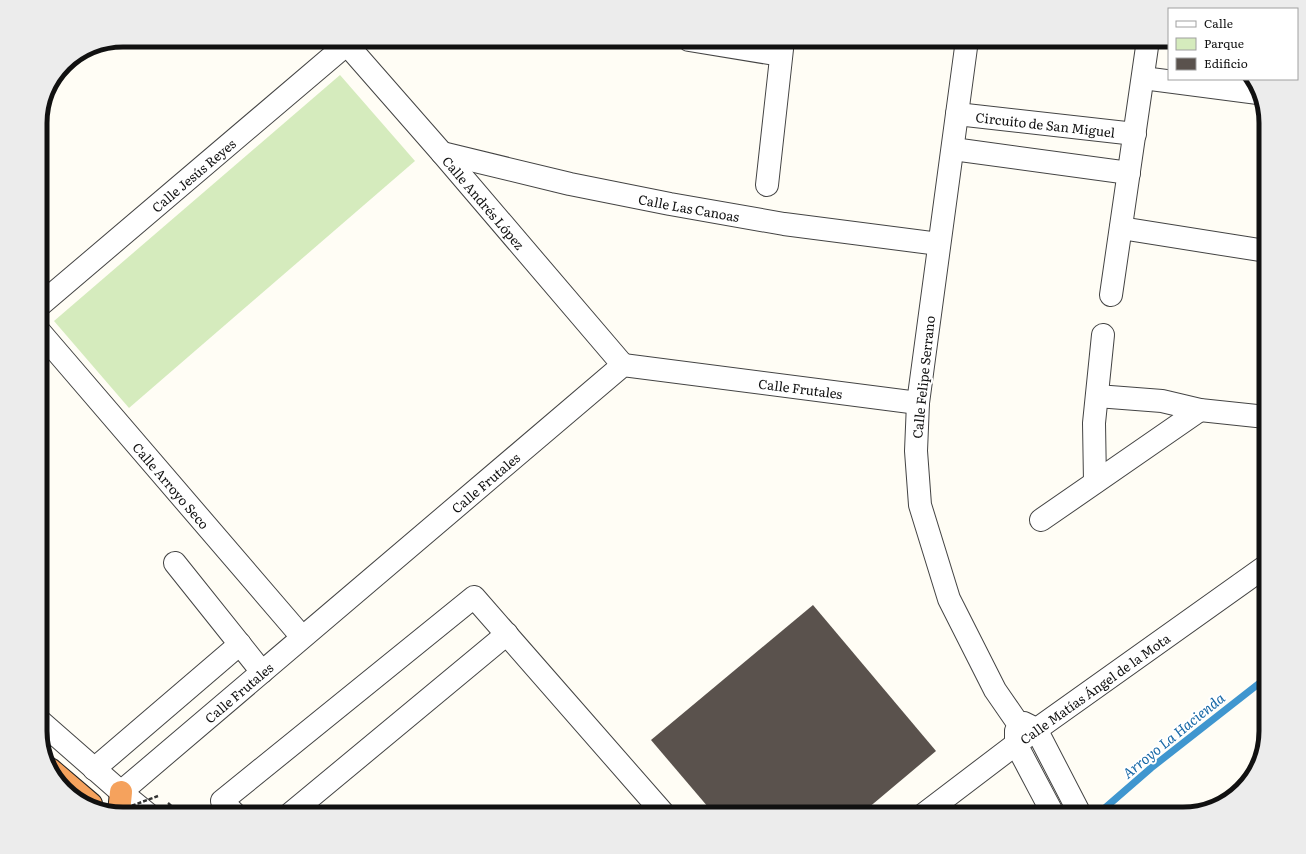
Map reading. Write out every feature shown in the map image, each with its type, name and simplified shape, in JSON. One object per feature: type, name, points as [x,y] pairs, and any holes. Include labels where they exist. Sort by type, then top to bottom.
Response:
[{"type":"street","name":"Calle Jesús Reyes","points":[[47,299],[339,47]]},
{"type":"street","name":"Calle Andrés López","points":[[349,47],[623,365]]},
{"type":"street","points":[[768,184],[782,48],[770,47]]},
{"type":"street","name":"Calle Felipe Serrano","points":[[966,47],[918,403],[916,451],[920,505],[949,599],[995,690],[1015,719]]},
{"type":"street","name":"Circuito de San Miguel","points":[[1111,295],[1147,47]]},
{"type":"street","points":[[1143,78],[1252,91]]},
{"type":"street","name":"Circuito de San Miguel","points":[[957,114],[1135,134]]},
{"type":"street","points":[[953,149],[1129,173]]},
{"type":"street","name":"Calle Las Canoas","points":[[442,153],[570,184],[670,204],[784,224],[939,244]]},
{"type":"street","points":[[1121,228],[1259,250]]},
{"type":"street","points":[[1095,482],[1094,423],[1104,335]]},
{"type":"street","name":"Calle Arroyo Seco","points":[[47,340],[302,637]]},
{"type":"street","name":"Calle Frutales","points":[[118,806],[262,672],[302,637],[623,365],[918,403]]},
{"type":"street","points":[[1097,396],[1162,401],[1200,410],[1259,416]]},
{"type":"street","points":[[1041,520],[1200,410]]},
{"type":"street","points":[[176,563],[262,672]]},
{"type":"street","name":"Calle Matías Ángel de la Mota","points":[[933,807],[1036,729],[1259,571]]},
{"type":"street","points":[[228,807],[222,801],[474,597],[574,711],[653,807]]},
{"type":"street","points":[[304,807],[507,634]]},
{"type":"street","points":[[94,768],[240,644]]},
{"type":"street","points":[[1049,807],[1016,744],[1015,719],[1036,729],[1076,807]]},
{"type":"street","points":[[47,727],[94,768],[118,806],[153,805]]},
{"type":"path","points":[[118,806],[153,805]]},
{"type":"green space","points":[[340,75],[415,161],[129,408],[54,321]]},
{"type":"building","points":[[813,605],[936,751],[869,807],[708,807],[651,740]]},
{"type":"waterway","name":"Arroyo La Hacienda","points":[[1106,807],[1151,768],[1259,683]]}]
